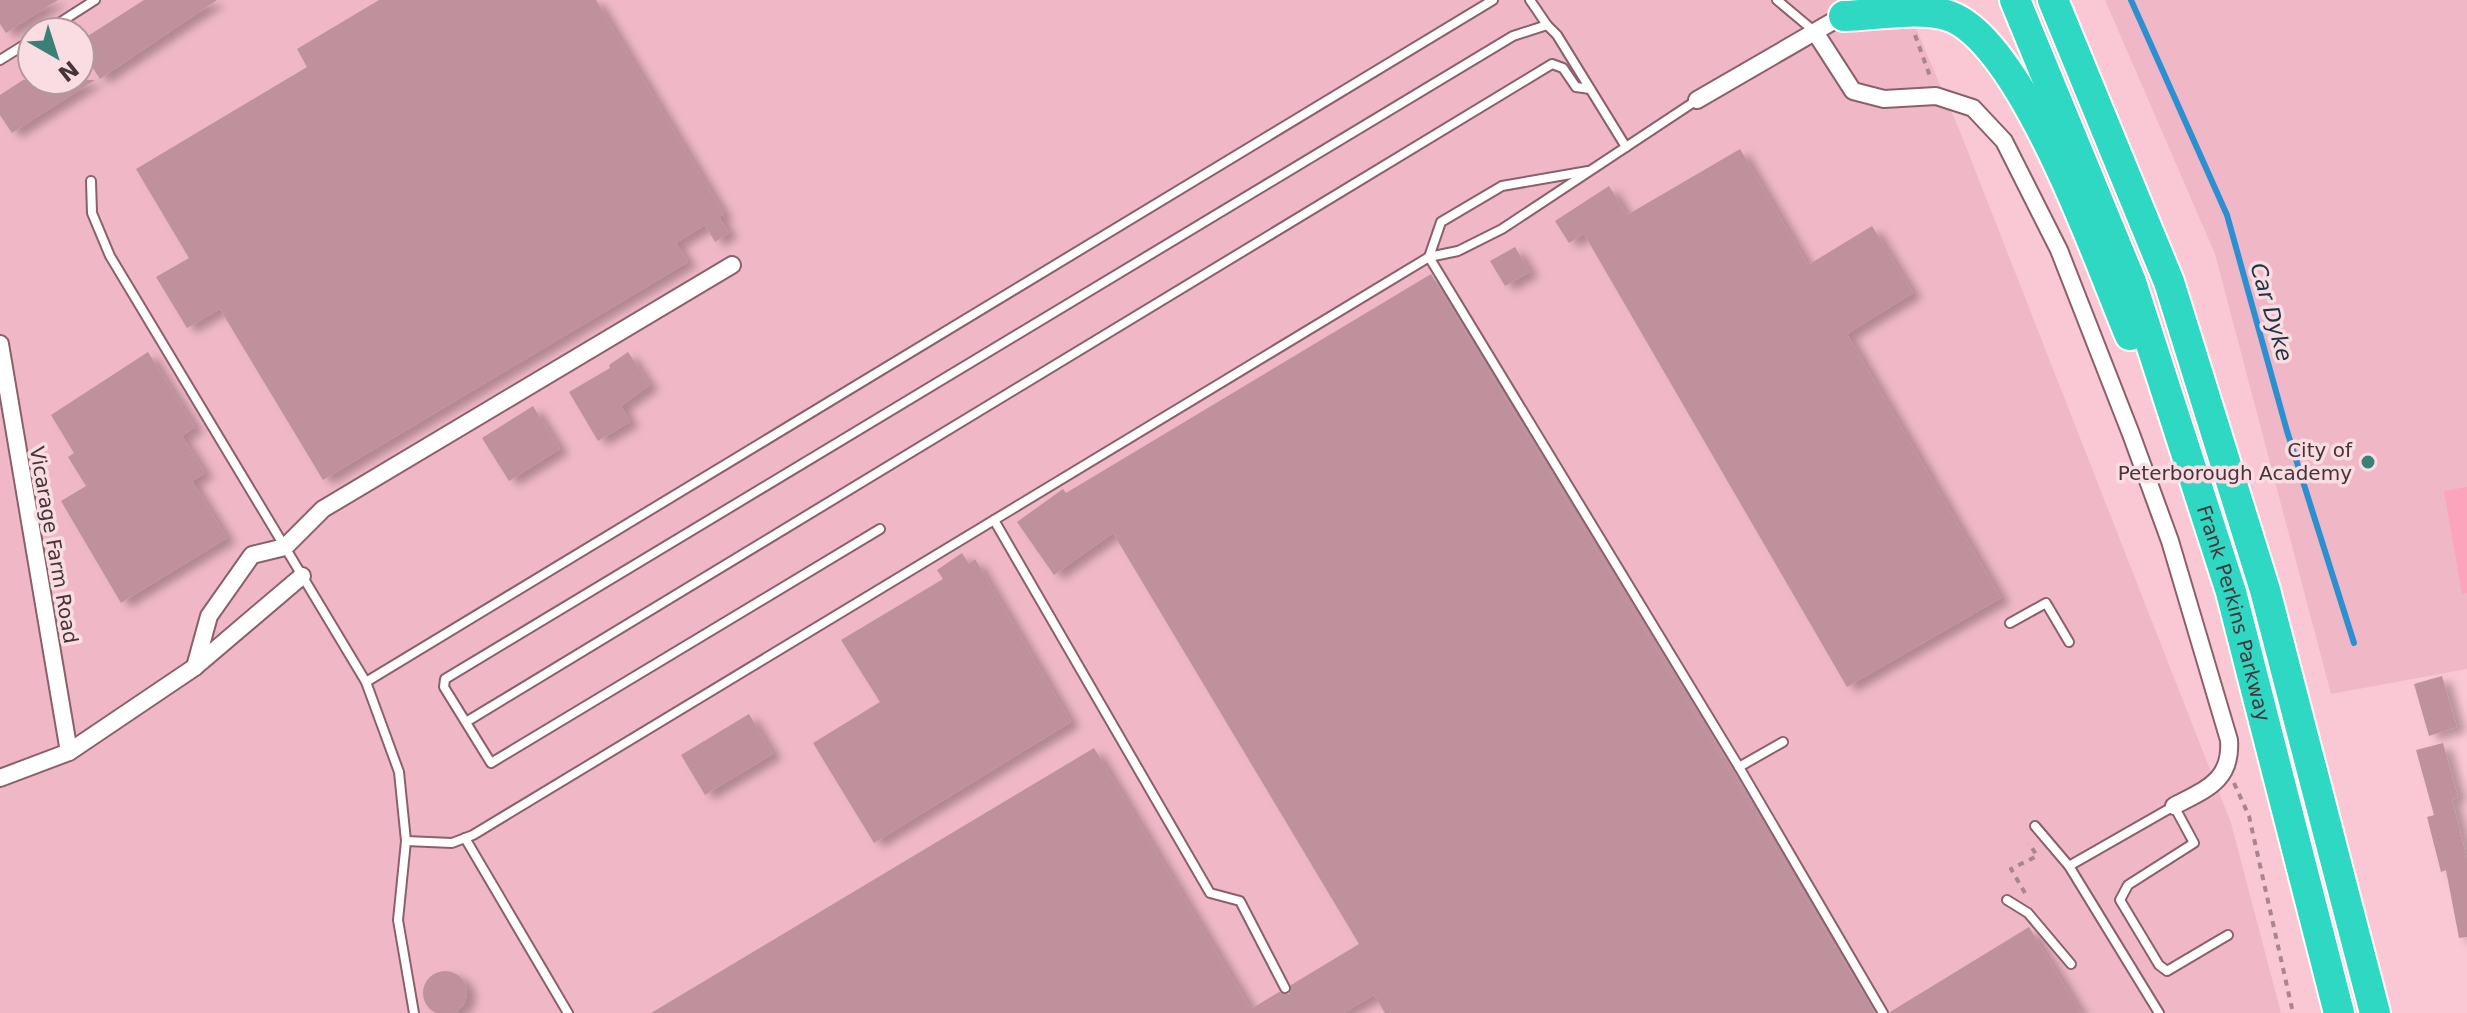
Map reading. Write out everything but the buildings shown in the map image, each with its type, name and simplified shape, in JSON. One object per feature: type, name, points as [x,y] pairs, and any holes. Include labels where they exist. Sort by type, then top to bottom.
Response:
[{"type":"highway","name":"Frank Perkins Parkway","points":[[2015,0],[2131,282],[2231,592],[2339,1013]]},
{"type":"highway","name":"Frank Perkins Parkway","points":[[2053,0],[2169,282],[2265,590],[2375,1013]]},
{"type":"highway","points":[[1853,8],[1943,14],[1970,27],[1996,52],[2028,102],[2050,149],[2202,504]]},
{"type":"street","points":[[1697,100],[1853,8]]},
{"type":"street","points":[[1815,32],[1853,91],[1884,99],[1936,96],[1973,108],[2004,141],[2059,250],[2170,541],[2229,740],[2230,759],[2225,771],[2199,793],[2174,806]]},
{"type":"street","points":[[195,667],[209,616],[229,583],[252,555],[285,547],[323,509],[732,265]]},
{"type":"street","name":"Vicarage Farm Road","points":[[0,344],[6,419],[69,752]]},
{"type":"street","points":[[0,778],[69,752],[195,667],[302,576]]},
{"type":"lane","points":[[70,16],[95,0]]},
{"type":"lane","points":[[366,682],[1493,0]]},
{"type":"lane","points":[[1530,0],[1557,35],[1626,147]]},
{"type":"lane","points":[[1777,0],[1815,32]]},
{"type":"lane","points":[[880,529],[491,763],[444,687],[445,679],[1513,36],[1547,25]]},
{"type":"lane","points":[[466,722],[1552,64],[1563,68],[1576,87],[1590,89]]},
{"type":"lane","points":[[406,841],[452,843],[465,838],[1429,257],[1458,251],[1502,229],[1697,100]]},
{"type":"lane","points":[[1429,257],[1441,222],[1502,186],[1592,170]]},
{"type":"lane","points":[[91,181],[92,213],[110,256],[366,682],[399,772],[406,841],[398,920],[414,1013]]},
{"type":"lane","points":[[1429,257],[1739,767],[1883,1013]]},
{"type":"lane","points":[[994,520],[1210,893],[1240,901],[1285,988]]},
{"type":"lane","points":[[2010,623],[2046,603],[2069,642]]},
{"type":"lane","points":[[1739,767],[1783,742]]},
{"type":"lane","points":[[2069,866],[2174,806],[2194,843],[2128,885],[2120,900],[2159,965],[2167,971],[2228,935]]},
{"type":"lane","points":[[2035,826],[2069,866],[2159,1013]]},
{"type":"lane","points":[[465,838],[568,1013]]},
{"type":"lane","points":[[2007,900],[2028,913],[2071,964]]},
{"type":"path","points":[[1914,37],[1936,96]]},
{"type":"path","points":[[2225,771],[2249,816],[2293,1013]]},
{"type":"path","points":[[2021,830],[2037,856],[2011,869],[2032,908],[2028,913]]},
{"type":"shaded area","points":[[0,0],[1904,0],[1961,134],[2231,823],[2281,1013],[0,1013]]},
{"type":"shaded area","name":"City of Peterborough Academy","points":[[2105,0],[2467,0],[2467,669],[2331,694],[2215,254]]},
{"type":"shaded area","points":[[2467,487],[2467,593],[2462,594],[2444,491]]},
{"type":"waterway","name":"Car Dyke","points":[[2131,0],[2227,215],[2287,431],[2354,643]]},
{"type":"place","name":"City of Peterborough Academy","points":[[2368,462]]}]
